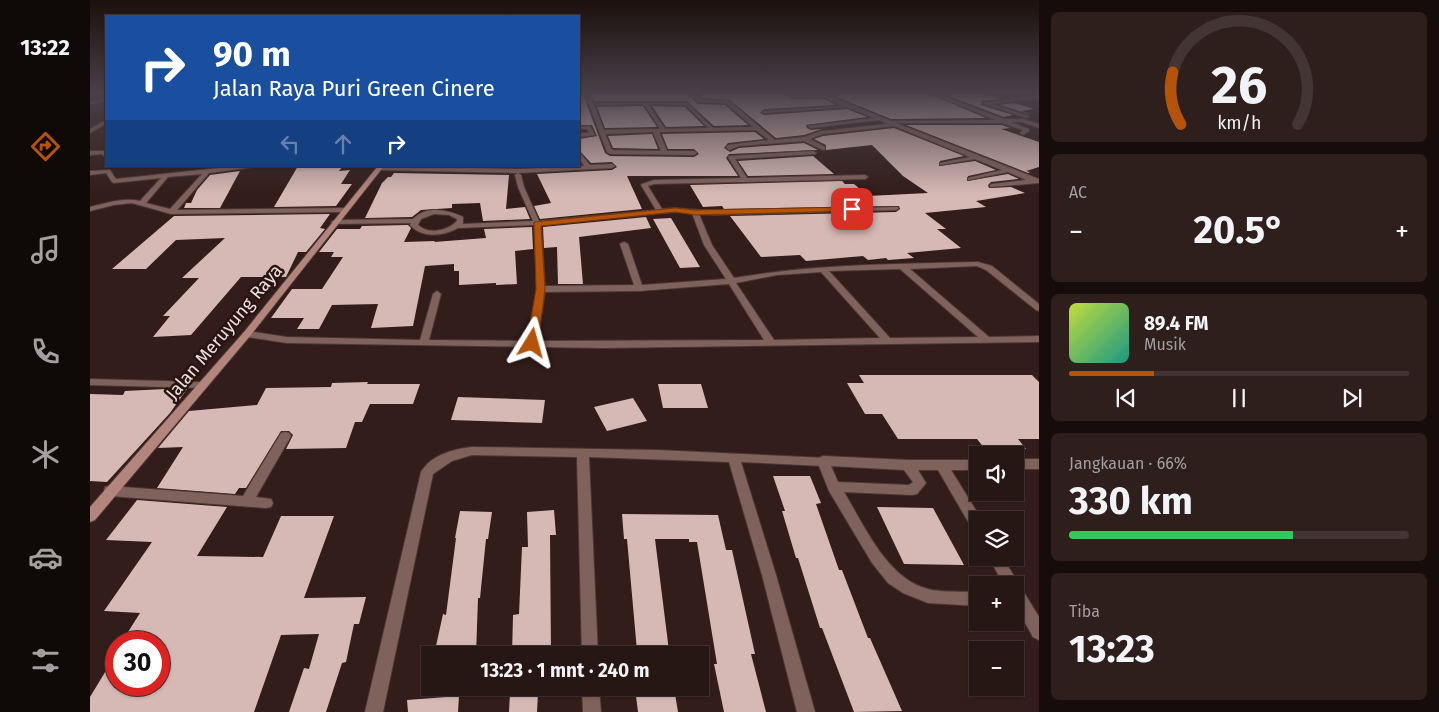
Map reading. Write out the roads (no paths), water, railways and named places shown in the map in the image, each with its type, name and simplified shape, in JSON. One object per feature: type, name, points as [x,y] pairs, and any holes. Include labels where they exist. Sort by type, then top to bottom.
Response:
[{"type":"main road","name":"Jalan Meruyung Raya","points":[[90,516],[247,334],[380,167]]},
{"type":"street","points":[[601,127],[610,152],[694,153]]},
{"type":"street","points":[[729,148],[739,144],[805,139],[822,133],[875,127]]},
{"type":"street","points":[[901,127],[974,158],[1037,181]]},
{"type":"street","points":[[1020,127],[1027,130],[1023,133]]},
{"type":"street","points":[[580,128],[588,128],[593,134],[580,136]]},
{"type":"street","points":[[603,132],[757,128],[774,142]]},
{"type":"street","points":[[90,131],[105,130]]},
{"type":"street","points":[[655,130],[665,152]]},
{"type":"street","points":[[805,139],[823,148]]},
{"type":"street","points":[[90,153],[104,152],[105,154]]},
{"type":"street","points":[[745,180],[731,156],[813,153]]},
{"type":"street","points":[[580,155],[588,167]]},
{"type":"street","points":[[942,164],[974,158]]},
{"type":"street","points":[[380,167],[518,171],[612,166]]},
{"type":"street","points":[[90,173],[108,168],[114,181],[250,167]]},
{"type":"street","points":[[970,179],[1007,170]]},
{"type":"street","points":[[171,212],[207,172]]},
{"type":"street","points":[[518,174],[521,187],[537,224],[540,289],[532,343]]},
{"type":"street","points":[[142,203],[167,176]]},
{"type":"street","points":[[660,211],[644,185],[654,182],[865,178]]},
{"type":"street","points":[[992,186],[1037,181]]},
{"type":"street","points":[[90,209],[132,201],[171,212],[345,210]]},
{"type":"street","points":[[415,221],[414,225],[417,229],[442,232],[457,226],[537,224],[660,211],[686,210],[695,213],[896,208]]},
{"type":"street","points":[[335,222],[415,221],[425,214],[434,212],[450,213],[460,218],[461,222],[457,226]]},
{"type":"street","points":[[695,213],[708,245],[771,342]]},
{"type":"street","points":[[624,244],[639,288]]},
{"type":"street","points":[[540,289],[639,288],[732,281],[777,273],[823,269],[978,264],[989,268],[1039,308]]},
{"type":"street","points":[[903,267],[986,339]]},
{"type":"street","points":[[823,269],[888,342]]},
{"type":"street","points":[[424,342],[437,294]]},
{"type":"street","points":[[247,334],[287,340],[315,341],[650,345],[1039,339]]},
{"type":"street","points":[[90,382],[202,385]]},
{"type":"street","points":[[247,501],[285,436]]},
{"type":"street","points":[[374,712],[427,472],[444,459],[472,451],[658,454],[908,465],[969,465]]},
{"type":"street","points":[[584,453],[590,646]]},
{"type":"street","points":[[734,458],[769,575],[806,712]]},
{"type":"street","points":[[823,461],[834,487],[877,559],[894,578],[908,588],[928,596],[969,598]]},
{"type":"street","points":[[1024,464],[1039,464]]},
{"type":"street","points":[[834,487],[912,490],[920,483],[908,465]]},
{"type":"street","points":[[942,465],[969,511]]},
{"type":"street","points":[[110,491],[266,503]]},
{"type":"street","points":[[1024,609],[1039,632]]},
{"type":"street","points":[[591,696],[592,712]]}]
